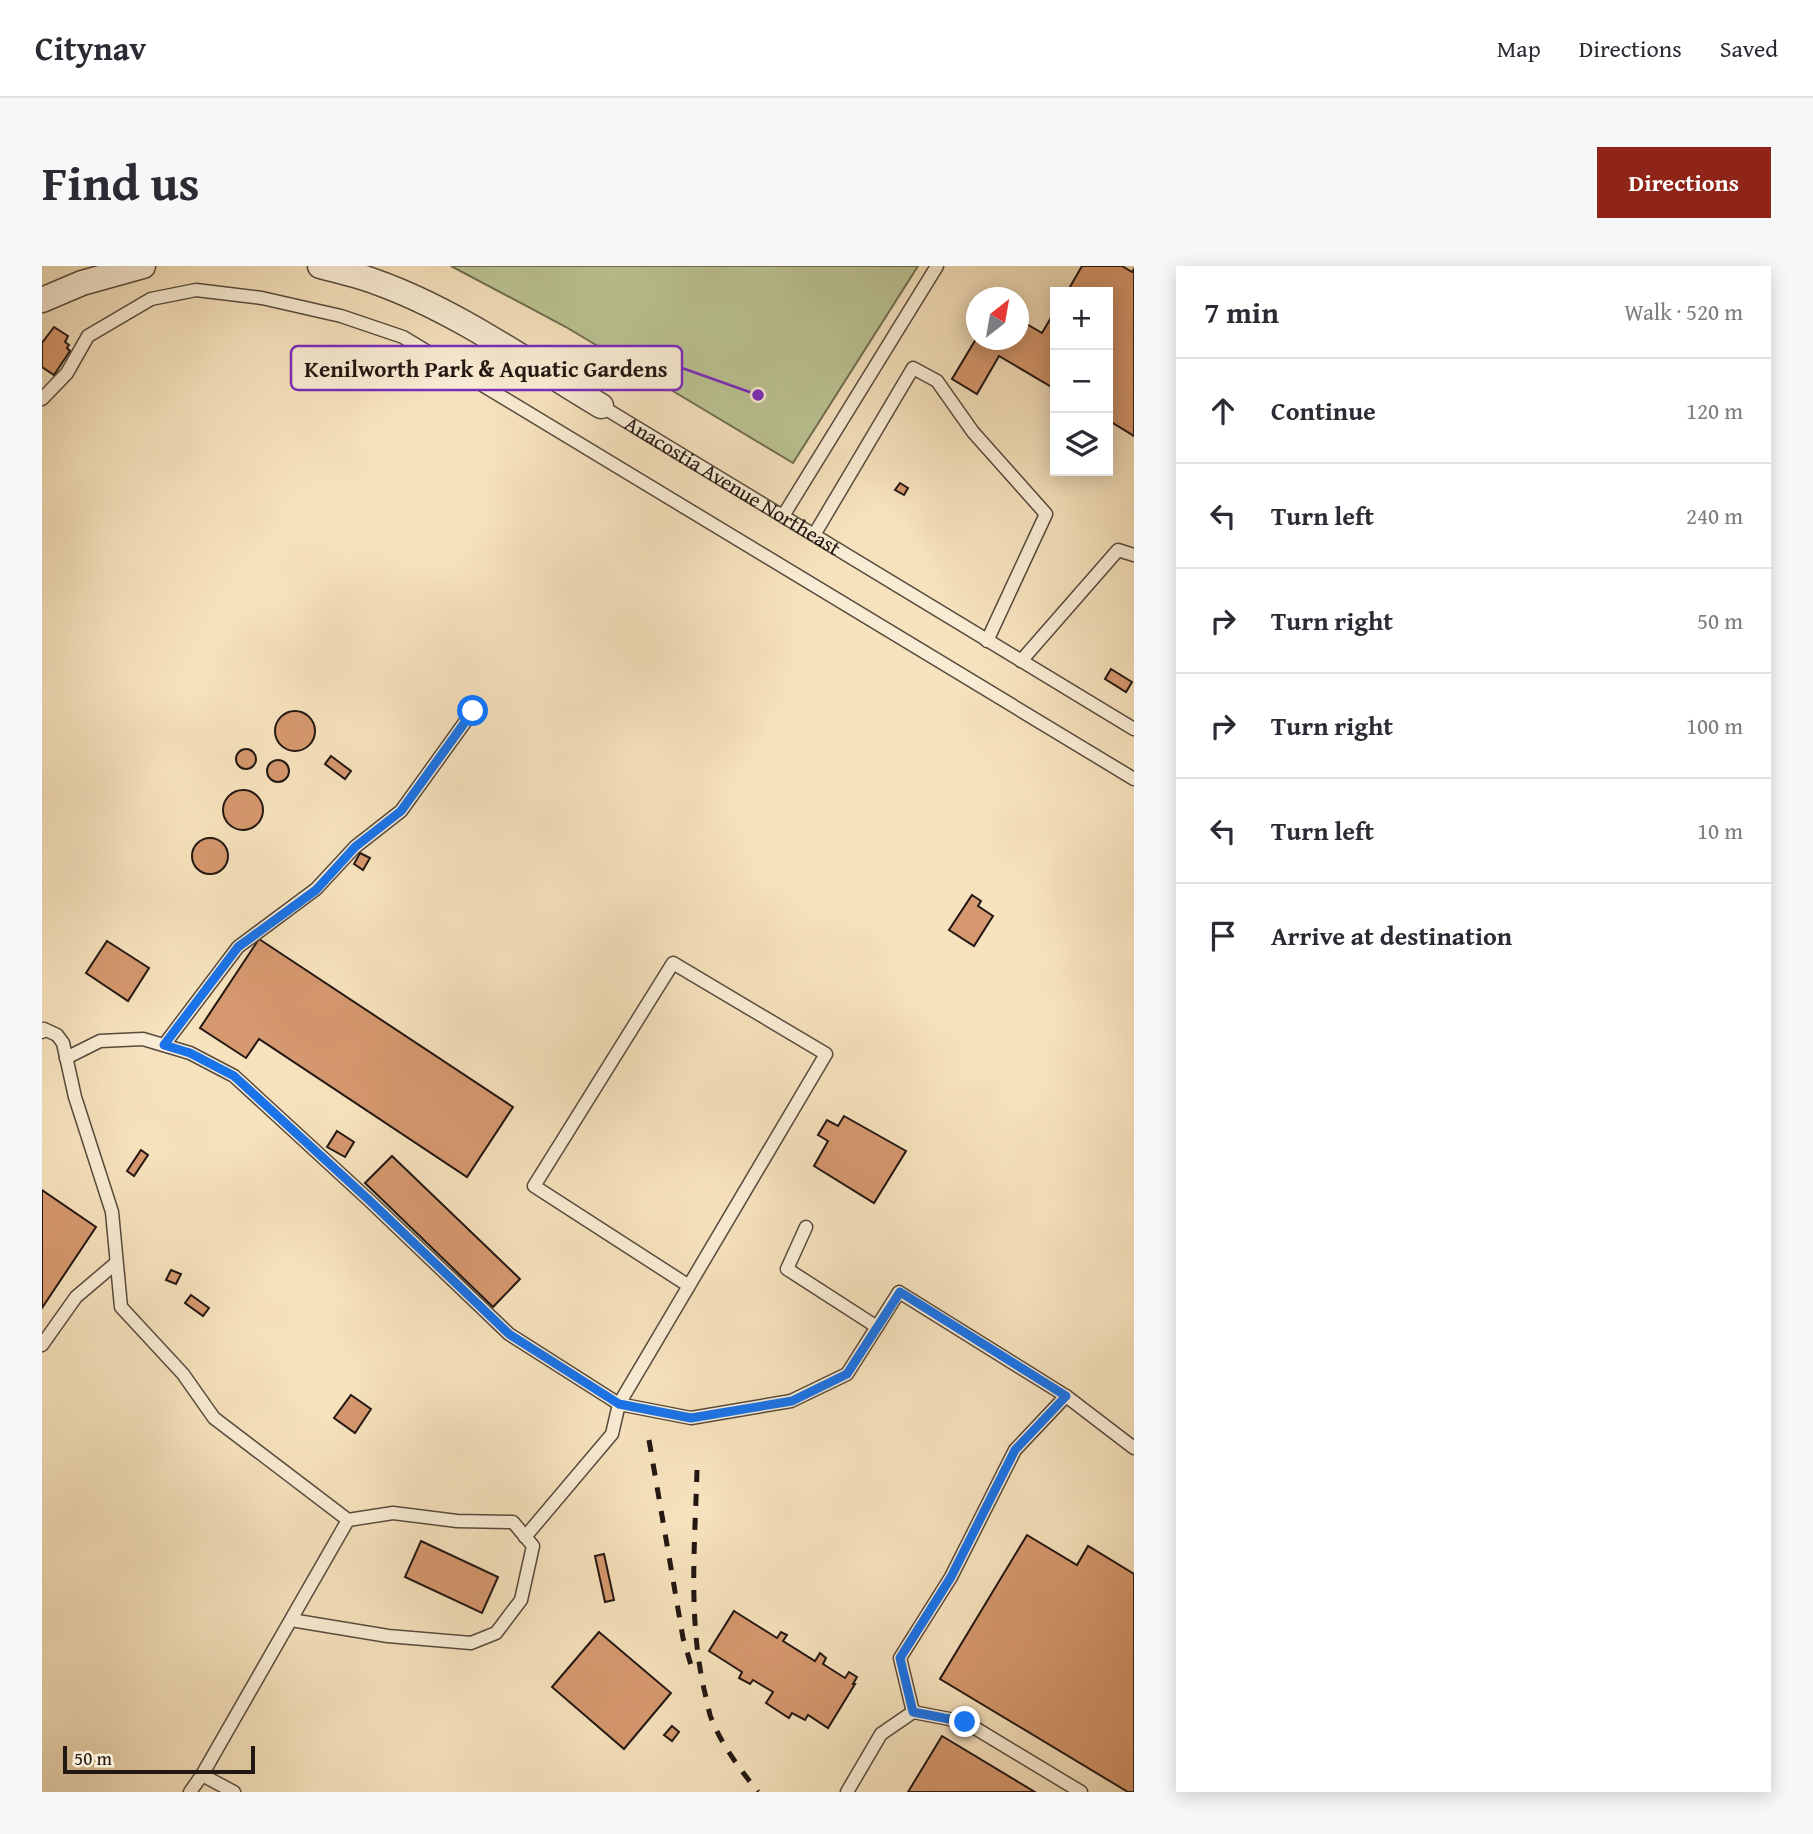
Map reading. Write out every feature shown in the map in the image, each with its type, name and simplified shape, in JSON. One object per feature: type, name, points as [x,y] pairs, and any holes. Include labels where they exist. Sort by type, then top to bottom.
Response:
[{"type":"street","points":[[42,300],[82,283],[143,266]]},
{"type":"street","name":"Anacostia Avenue Northeast","points":[[320,266],[376,282],[428,304],[601,406]]},
{"type":"lane","points":[[783,516],[937,266]]},
{"type":"lane","points":[[42,399],[66,373],[88,336],[151,299],[195,290],[262,298],[341,316],[403,337],[1134,779]]},
{"type":"lane","points":[[814,535],[913,368],[937,380],[973,432],[1046,514],[988,640]]},
{"type":"lane","name":"Anacostia Avenue Northeast","points":[[601,406],[1134,729]]},
{"type":"lane","points":[[1021,661],[1118,550],[1134,555]]},
{"type":"lane","points":[[164,1045],[238,947],[316,890],[355,847],[401,811],[473,711]]},
{"type":"lane","points":[[525,1537],[612,1434],[619,1404],[826,1054],[673,962],[534,1186],[688,1286]]},
{"type":"lane","points":[[42,1032],[44,1029],[57,1035],[63,1043],[75,1097],[112,1212],[121,1307],[183,1374],[214,1418],[348,1520],[393,1513],[457,1521],[513,1522],[533,1546],[522,1600],[496,1633],[471,1643],[388,1636],[292,1620]]},
{"type":"lane","points":[[66,1058],[100,1041],[143,1039],[190,1053],[234,1076],[509,1334],[619,1404],[691,1418],[792,1401],[847,1374],[900,1292],[1066,1396],[1134,1448]]},
{"type":"lane","points":[[806,1227],[787,1269],[877,1327]]},
{"type":"lane","points":[[42,1345],[76,1297],[116,1263]]},
{"type":"lane","points":[[913,1712],[900,1658],[951,1577],[1015,1450],[1066,1396]]},
{"type":"lane","points":[[190,1792],[348,1520]]},
{"type":"lane","points":[[847,1792],[881,1734],[913,1712],[965,1722],[1081,1792]]},
{"type":"lane","points":[[202,1775],[234,1792]]},
{"type":"green space","points":[[451,266],[918,266],[793,463],[566,327]]},
{"type":"building","points":[[1082,266],[1122,266],[1132,272],[1134,269],[1134,436],[1113,423],[1113,287],[1070,287]]},
{"type":"building","points":[[1050,319],[1050,386],[999,356],[977,394],[952,379],[969,350],[1029,350],[1029,325],[1042,333]]},
{"type":"building","points":[[54,327],[68,336],[65,342],[70,351],[54,375],[42,367],[42,343]]},
{"type":"building","points":[[900,483],[908,488],[904,495],[895,490]]},
{"type":"building","points":[[1111,669],[1132,682],[1126,692],[1105,679]]},
{"type":"building","points":[[295,711],[303,712],[309,717],[314,723],[314,739],[309,745],[303,750],[295,751],[287,750],[281,745],[276,739],[275,731],[276,723],[281,717],[287,712]]},
{"type":"building","points":[[246,749],[253,752],[256,759],[253,766],[246,769],[239,766],[236,759],[239,752]]},
{"type":"building","points":[[331,756],[351,771],[345,779],[325,764]]},
{"type":"building","points":[[274,760],[282,760],[289,767],[289,775],[282,782],[274,782],[267,775],[267,767]]},
{"type":"building","points":[[243,790],[251,791],[257,796],[262,802],[262,818],[257,824],[251,829],[243,830],[235,829],[229,824],[224,818],[223,810],[224,802],[229,796],[235,791]]},
{"type":"building","points":[[210,838],[223,843],[228,856],[223,869],[210,874],[197,869],[192,856],[197,843]]},
{"type":"building","points":[[360,853],[370,858],[363,870],[354,864]]},
{"type":"building","points":[[972,895],[981,901],[978,906],[993,916],[974,946],[949,930]]},
{"type":"building","points":[[259,939],[513,1107],[467,1177],[259,1039],[246,1058],[200,1028]]},
{"type":"building","points":[[107,941],[149,968],[128,1001],[86,973]]},
{"type":"building","points":[[844,1116],[906,1151],[874,1203],[814,1166],[828,1141],[818,1135],[827,1120],[838,1126]]},
{"type":"building","points":[[337,1131],[354,1142],[345,1157],[327,1147]]},
{"type":"building","points":[[141,1150],[148,1155],[134,1176],[127,1171]]},
{"type":"building","points":[[392,1156],[520,1279],[493,1307],[365,1183]]},
{"type":"building","points":[[42,1190],[96,1227],[42,1308]]},
{"type":"building","points":[[171,1270],[181,1274],[176,1284],[166,1280]]},
{"type":"building","points":[[191,1295],[209,1308],[203,1316],[185,1303]]},
{"type":"building","points":[[351,1395],[371,1409],[355,1433],[334,1418]]},
{"type":"building","points":[[1027,1535],[1077,1565],[1088,1546],[1134,1574],[1134,1792],[1128,1792],[940,1679]]},
{"type":"building","points":[[421,1541],[498,1577],[482,1613],[405,1577]]},
{"type":"building","points":[[604,1554],[614,1600],[605,1602],[595,1556]]},
{"type":"building","points":[[734,1611],[777,1638],[781,1632],[787,1635],[783,1641],[815,1661],[820,1653],[826,1658],[823,1664],[845,1678],[849,1672],[857,1677],[828,1728],[808,1715],[805,1720],[792,1713],[789,1718],[766,1703],[773,1692],[753,1680],[750,1684],[739,1678],[742,1672],[709,1651]]},
{"type":"building","points":[[599,1632],[671,1693],[624,1749],[552,1687]]},
{"type":"building","points":[[672,1726],[679,1732],[672,1741],[664,1735]]},
{"type":"building","points":[[942,1736],[1035,1792],[908,1792]]},
{"type":"railway","points":[[649,1440],[683,1638],[693,1672]]},
{"type":"railway","points":[[697,1470],[694,1607],[704,1689],[710,1715],[719,1736],[758,1792]]},
{"type":"place","name":"Kenilworth Park & Aquatic Gardens","points":[[758,395]]},
{"type":"route","points":[[473,711],[401,811],[355,847],[316,890],[238,947],[164,1045],[190,1053],[234,1076],[509,1334],[619,1404],[691,1418],[792,1401],[847,1374],[900,1292],[1066,1396],[1015,1450],[951,1577],[900,1658],[913,1712],[965,1722]]}]
